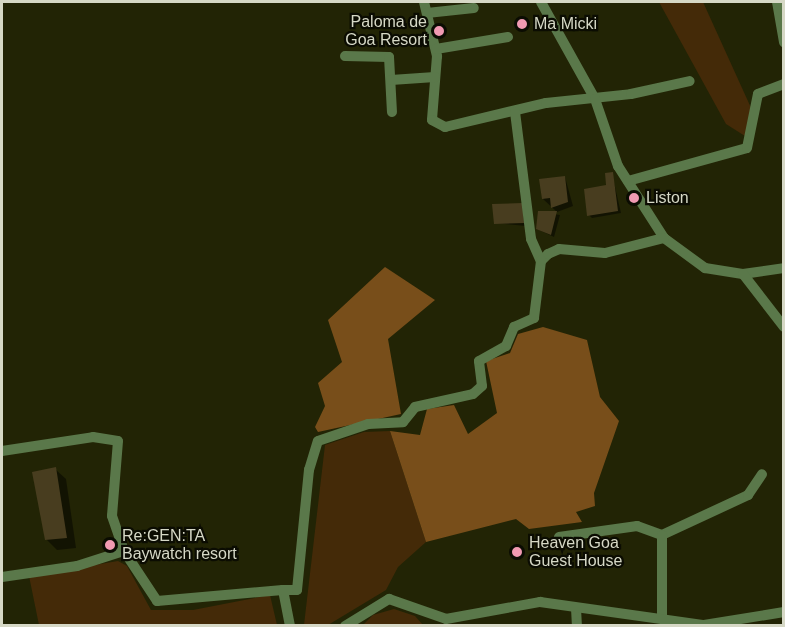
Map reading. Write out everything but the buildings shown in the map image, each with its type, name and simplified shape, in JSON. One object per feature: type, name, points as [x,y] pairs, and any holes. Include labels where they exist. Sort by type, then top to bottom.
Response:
[{"type":"street","points":[[424,2],[436,49],[436,124],[458,128],[515,112],[690,81]]},
{"type":"street","points":[[541,2],[595,99],[628,181],[664,238],[705,268],[743,274],[783,268]]},
{"type":"street","points":[[777,2],[783,42]]},
{"type":"street","points":[[427,14],[474,8]]},
{"type":"street","points":[[436,49],[508,37]]},
{"type":"street","points":[[345,56],[389,57],[392,112]]},
{"type":"street","points":[[391,80],[435,77]]},
{"type":"street","points":[[628,181],[747,148],[758,94],[783,84]]},
{"type":"street","points":[[2,451],[93,437],[118,441],[112,516],[124,551],[157,601],[297,590],[309,470],[318,441],[368,424],[403,422],[416,407],[473,394],[482,386],[479,361],[506,346],[514,327],[534,318],[542,261],[531,239],[515,112]]},
{"type":"street","points":[[542,261],[559,249],[605,253],[664,238]]},
{"type":"street","points":[[743,274],[783,327]]},
{"type":"street","points":[[559,537],[637,526],[662,535],[748,495],[762,474]]},
{"type":"street","points":[[662,535],[662,618]]},
{"type":"street","points":[[2,578],[124,551]]},
{"type":"street","points":[[283,590],[290,626]]},
{"type":"street","points":[[345,626],[389,599],[446,619],[540,602],[662,618],[680,623],[724,624],[783,612]]},
{"type":"street","points":[[576,608],[577,626]]},
{"type":"shaded area","points":[[659,2],[703,2],[752,110],[745,136],[726,124]]},
{"type":"shaded area","points":[[385,267],[435,300],[388,339],[401,414],[318,432],[315,427],[325,406],[318,383],[342,362],[328,320]]},
{"type":"shaded area","points":[[543,327],[587,340],[600,397],[619,421],[594,493],[595,506],[576,512],[582,522],[529,529],[516,519],[426,542],[390,431],[420,435],[427,409],[454,405],[468,434],[497,413],[486,361],[510,353],[518,334]]},
{"type":"shaded area","points":[[390,431],[426,542],[398,567],[386,590],[328,625],[304,625],[325,445],[364,432]]},
{"type":"shaded area","points":[[118,561],[127,566],[151,610],[193,610],[270,595],[277,625],[39,625],[29,576]]},
{"type":"shaded area","points":[[394,609],[415,616],[423,625],[363,625],[373,615]]},
{"type":"place","name":"Ma Micki","points":[[522,24]]},
{"type":"place","name":"Paloma de Goa Resort","points":[[439,31]]},
{"type":"place","name":"Liston","points":[[634,198]]},
{"type":"place","name":"Re:GEN:TA Baywatch resort","points":[[110,545]]},
{"type":"place","name":"Heaven Goa Guest House","points":[[517,552]]}]
